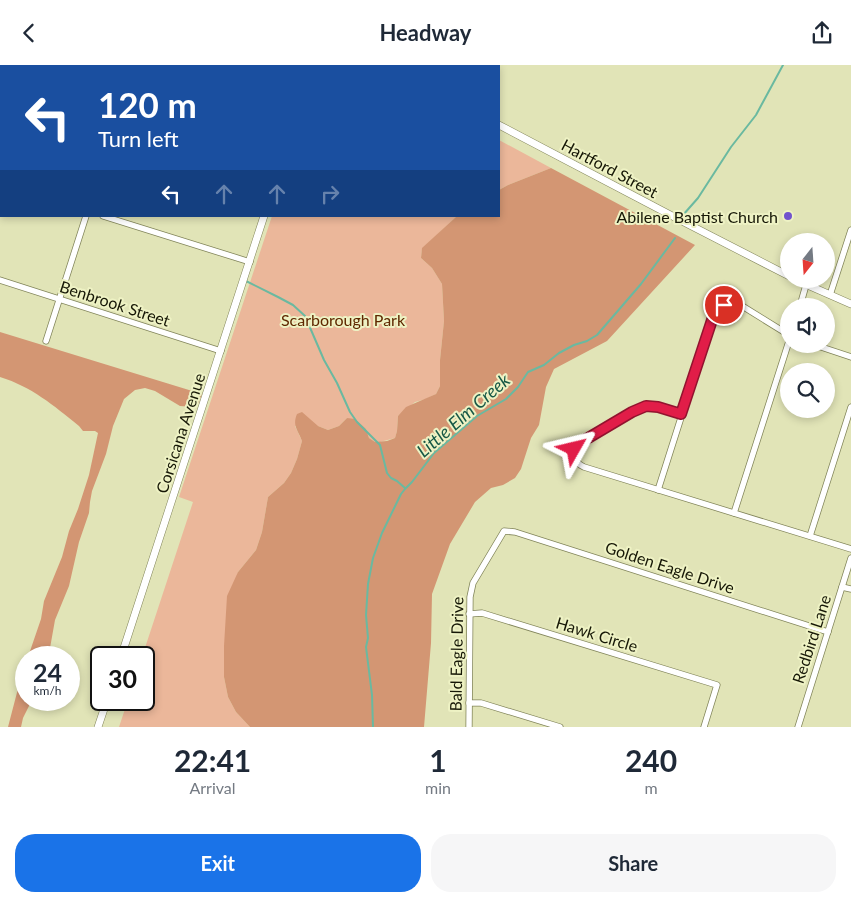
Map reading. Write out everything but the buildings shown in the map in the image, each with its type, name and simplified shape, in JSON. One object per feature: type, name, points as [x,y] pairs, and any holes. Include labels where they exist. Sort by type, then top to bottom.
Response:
[{"type":"street","name":"Hartford Street","points":[[500,126],[780,271]]},
{"type":"street","points":[[46,341],[86,217]]},
{"type":"street","points":[[106,217],[250,262]]},
{"type":"street","name":"Corsicana Avenue","points":[[125,646],[264,217]]},
{"type":"street","points":[[830,295],[851,230]]},
{"type":"street","name":"Benbrook Street","points":[[0,280],[221,351]]},
{"type":"street","points":[[813,288],[851,304]]},
{"type":"street","points":[[658,490],[713,317],[718,309],[731,303],[739,304],[780,329]]},
{"type":"street","points":[[835,352],[851,357]]},
{"type":"street","points":[[734,513],[785,353]]},
{"type":"street","points":[[681,414],[658,407],[646,406],[632,412],[578,444],[574,449],[573,455],[579,465],[851,549]]},
{"type":"street","points":[[810,536],[851,407]]},
{"type":"street","name":"Bald Eagle Drive","points":[[469,727],[470,597],[473,583],[504,531]]},
{"type":"street","name":"Golden Eagle Drive","points":[[504,531],[515,532],[828,632]]},
{"type":"street","name":"Redbird Lane","points":[[798,727],[851,558]]},
{"type":"street","points":[[842,587],[851,589]]},
{"type":"street","name":"Hawk Circle","points":[[469,613],[482,613],[717,685],[704,727]]},
{"type":"street","points":[[469,703],[481,703],[560,727]]},
{"type":"street","points":[[98,727],[103,711]]},
{"type":"green space","points":[[500,141],[551,168],[500,189]]},
{"type":"green space","name":"Scarborough Park","points":[[272,217],[456,217],[422,249],[421,258],[432,268],[442,284],[444,321],[440,360],[440,386],[436,394],[415,402],[398,416],[395,438],[376,443],[369,438],[366,429],[347,418],[339,426],[328,430],[318,426],[295,426],[302,441],[297,459],[284,483],[268,497],[262,532],[256,550],[238,572],[224,677],[228,697],[236,712],[250,727],[119,727],[124,711],[155,711],[155,646],[146,646],[193,502],[179,497]]},
{"type":"shaded area","points":[[551,168],[695,245],[607,341],[554,369],[546,387],[539,425],[531,438],[521,469],[515,478],[503,485],[491,488],[475,502],[450,544],[432,594],[431,643],[424,727],[250,727],[236,712],[228,697],[224,677],[227,596],[238,572],[256,550],[262,532],[268,497],[284,483],[297,459],[302,441],[295,425],[297,414],[302,412],[318,426],[328,430],[339,426],[347,418],[355,419],[366,429],[369,438],[375,442],[387,441],[395,438],[398,416],[406,407],[436,394],[440,386],[440,360],[444,321],[442,284],[432,268],[421,258],[422,248],[456,217],[500,217],[500,189]]},
{"type":"shaded area","points":[[0,332],[202,394],[198,404],[193,407],[180,406],[155,391],[145,388],[135,390],[124,399],[113,426],[106,454],[92,491],[89,513],[79,542],[69,586],[55,620],[50,646],[32,646],[41,619],[44,601],[62,557],[89,475],[98,433],[95,431],[83,431],[42,397],[12,381],[0,377]]},
{"type":"shaded area","points":[[15,700],[15,711],[26,711],[21,727],[8,727]]},
{"type":"waterway","name":"Little Elm Creek","points":[[683,215],[698,198],[731,147],[756,115],[783,65]]},
{"type":"waterway","name":"Little Elm Creek","points":[[373,727],[372,695],[366,647],[368,638],[366,615],[368,584],[373,558],[382,533],[401,494],[434,453],[477,416],[506,399],[518,387],[528,372],[544,365],[559,353],[597,335],[641,284],[675,238]]},
{"type":"waterway","points":[[246,281],[293,305],[305,316],[350,412],[357,422],[380,445],[387,473],[405,488]]},
{"type":"place","name":"Abilene Baptist Church","points":[[788,216]]},
{"type":"route","points":[[574,449],[578,444],[632,412],[646,406],[658,407],[681,414],[713,317],[718,309],[724,305]]}]
